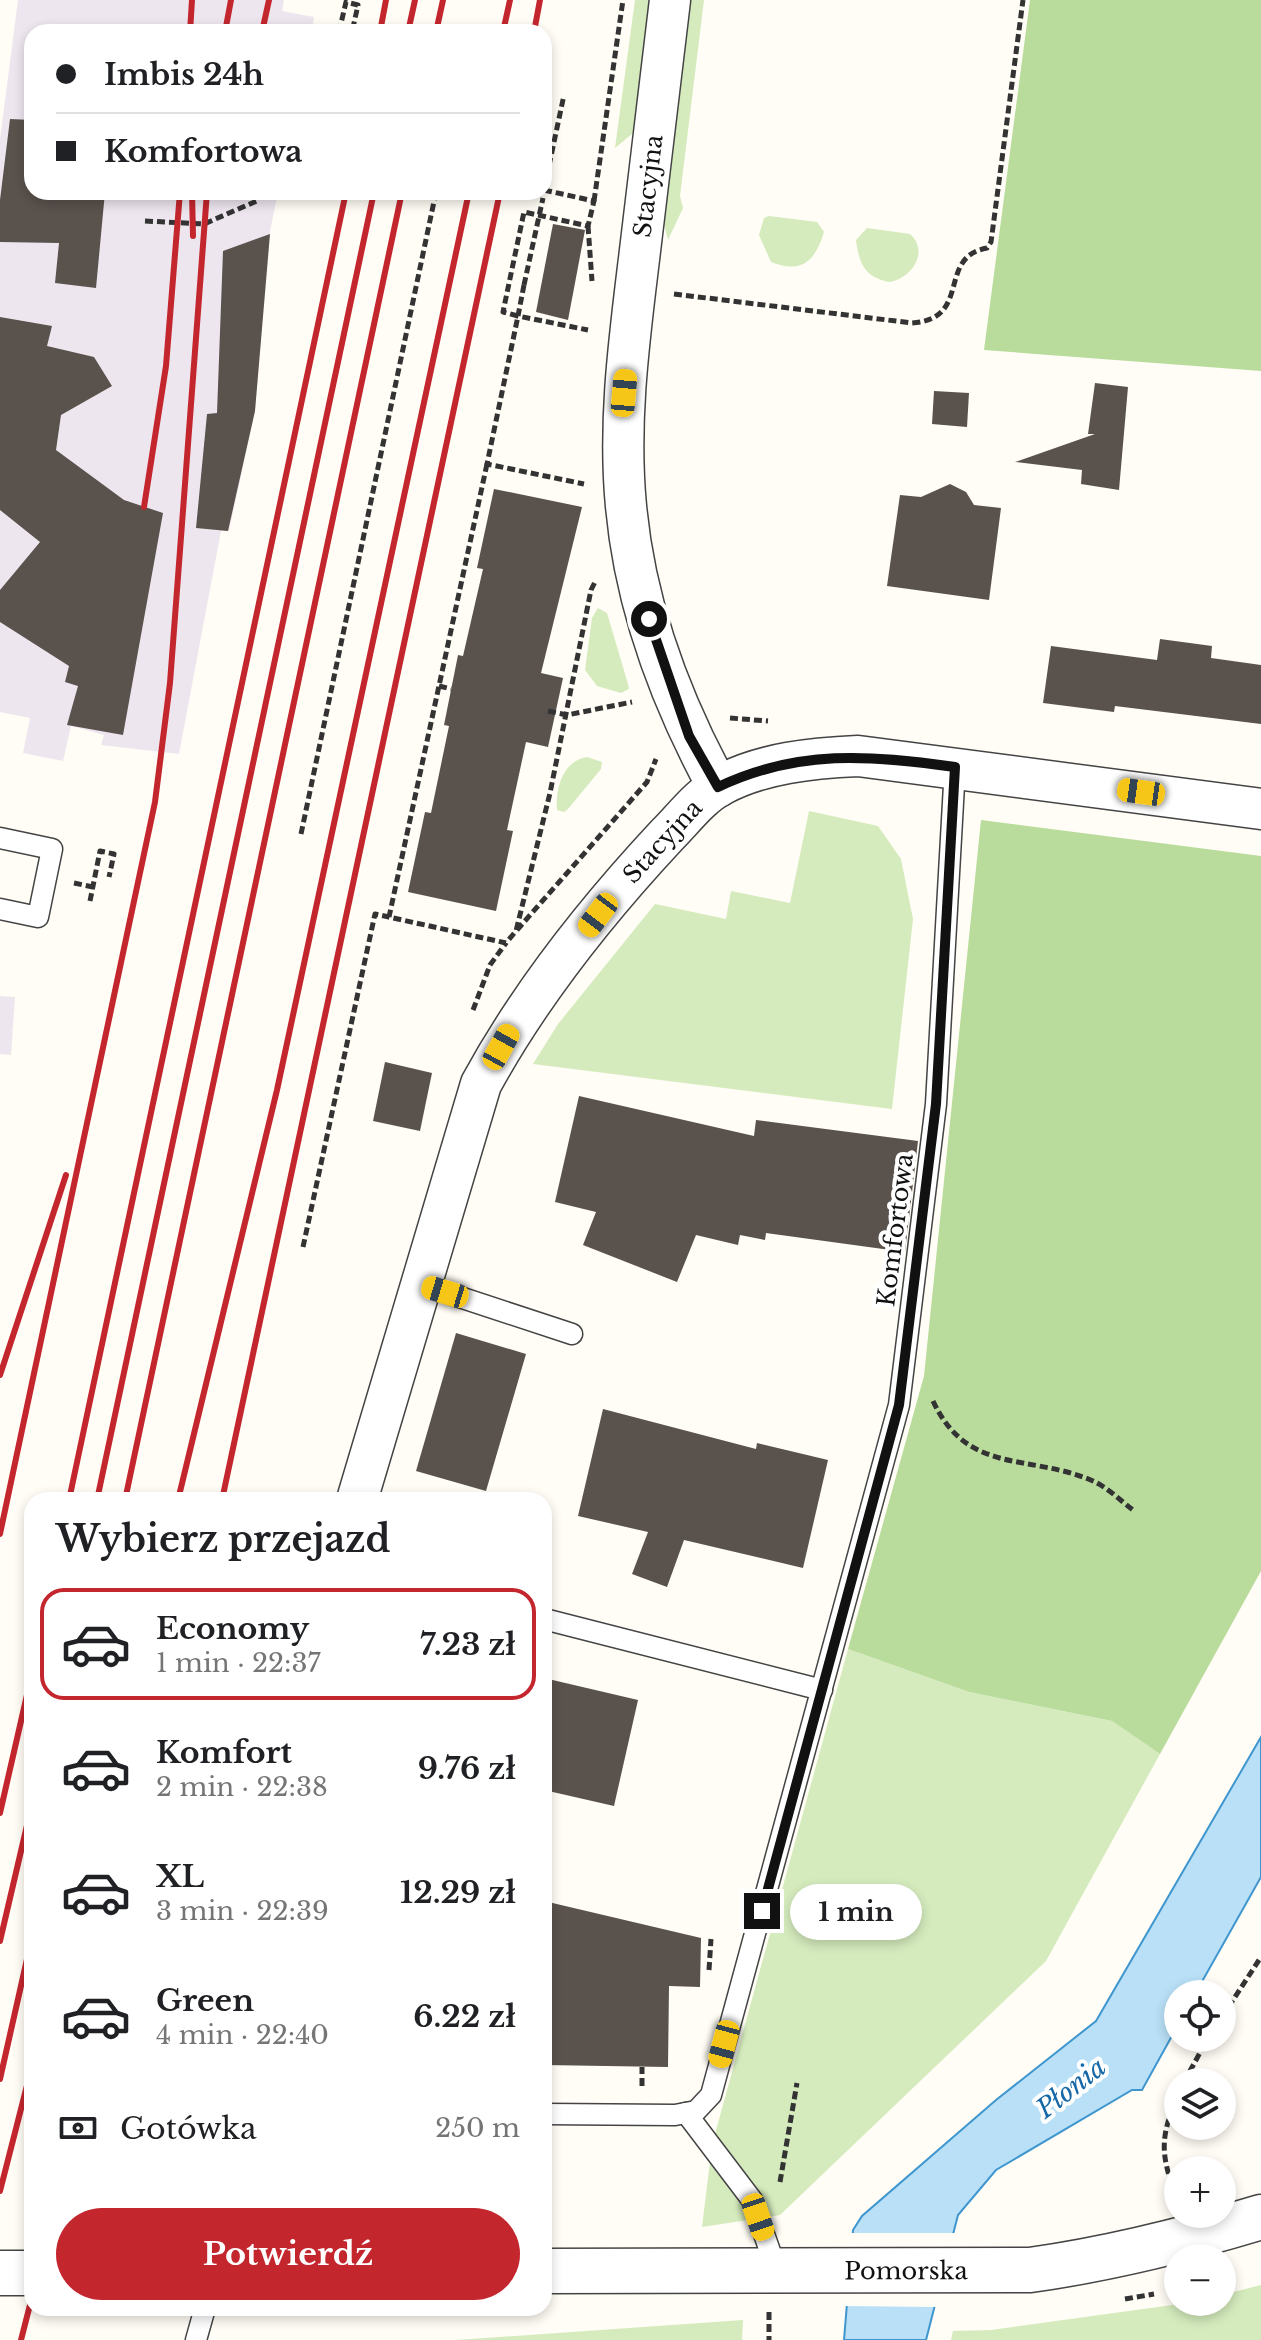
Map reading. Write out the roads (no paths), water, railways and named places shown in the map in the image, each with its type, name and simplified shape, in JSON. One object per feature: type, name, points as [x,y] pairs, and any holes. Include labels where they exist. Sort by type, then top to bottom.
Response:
[{"type":"street","name":"Stacyjna","points":[[359,1492],[481,1084],[511,1028],[644,859],[718,787],[689,736],[637,577],[624,478],[629,337],[670,0]]},
{"type":"street","points":[[718,787],[768,768],[826,757],[858,756],[1261,809]]},
{"type":"street","name":"Pomorska","points":[[552,2271],[1030,2270],[1087,2262],[1191,2238],[1261,2217]]},
{"type":"street","points":[[0,2273],[24,2273]]},
{"type":"lane","name":"Komfortowa","points":[[686,2113],[696,2111],[711,2095],[899,1405],[936,1104],[955,767]]},
{"type":"lane","points":[[0,838],[52,849],[38,917],[0,909]]},
{"type":"lane","points":[[420,1284],[572,1334]]},
{"type":"lane","points":[[552,1621],[822,1690]]},
{"type":"lane","points":[[552,2114],[686,2113],[752,2200],[777,2271]]},
{"type":"lane","points":[[196,2340],[203,2316]]},
{"type":"water","name":"Płonia","points":[[1261,1737],[1261,1877],[1203,1980],[1164,1980],[1164,2050],[1142,2090],[1132,2090],[996,2170],[958,2215],[926,2340],[844,2340],[853,2230],[862,2216],[996,2100],[1096,2021]]},
{"type":"railway","points":[[190,24],[192,0]]},
{"type":"railway","points":[[226,24],[231,0]]},
{"type":"railway","points":[[264,24],[269,0]]},
{"type":"railway","points":[[382,24],[386,0]]},
{"type":"railway","points":[[410,24],[415,0]]},
{"type":"railway","points":[[438,24],[443,0]]},
{"type":"railway","points":[[505,24],[510,0]]},
{"type":"railway","points":[[536,24],[540,0]]},
{"type":"railway","points":[[144,507],[166,366],[179,200]]},
{"type":"railway","points":[[192,200],[193,236]]},
{"type":"railway","points":[[0,1534],[155,802],[170,683],[206,200]]},
{"type":"railway","points":[[71,1492],[344,200]]},
{"type":"railway","points":[[99,1492],[372,200]]},
{"type":"railway","points":[[127,1492],[400,200]]},
{"type":"railway","points":[[180,1492],[277,1090],[467,200]]},
{"type":"railway","points":[[224,1492],[498,200]]},
{"type":"railway","points":[[0,1375],[66,1175]]},
{"type":"railway","points":[[0,1813],[24,1708]]},
{"type":"railway","points":[[0,1941],[24,1838]]},
{"type":"railway","points":[[0,2079],[24,1972]]},
{"type":"railway","points":[[0,2191],[24,2097]]},
{"type":"railway","points":[[21,2340],[27,2316]]}]
